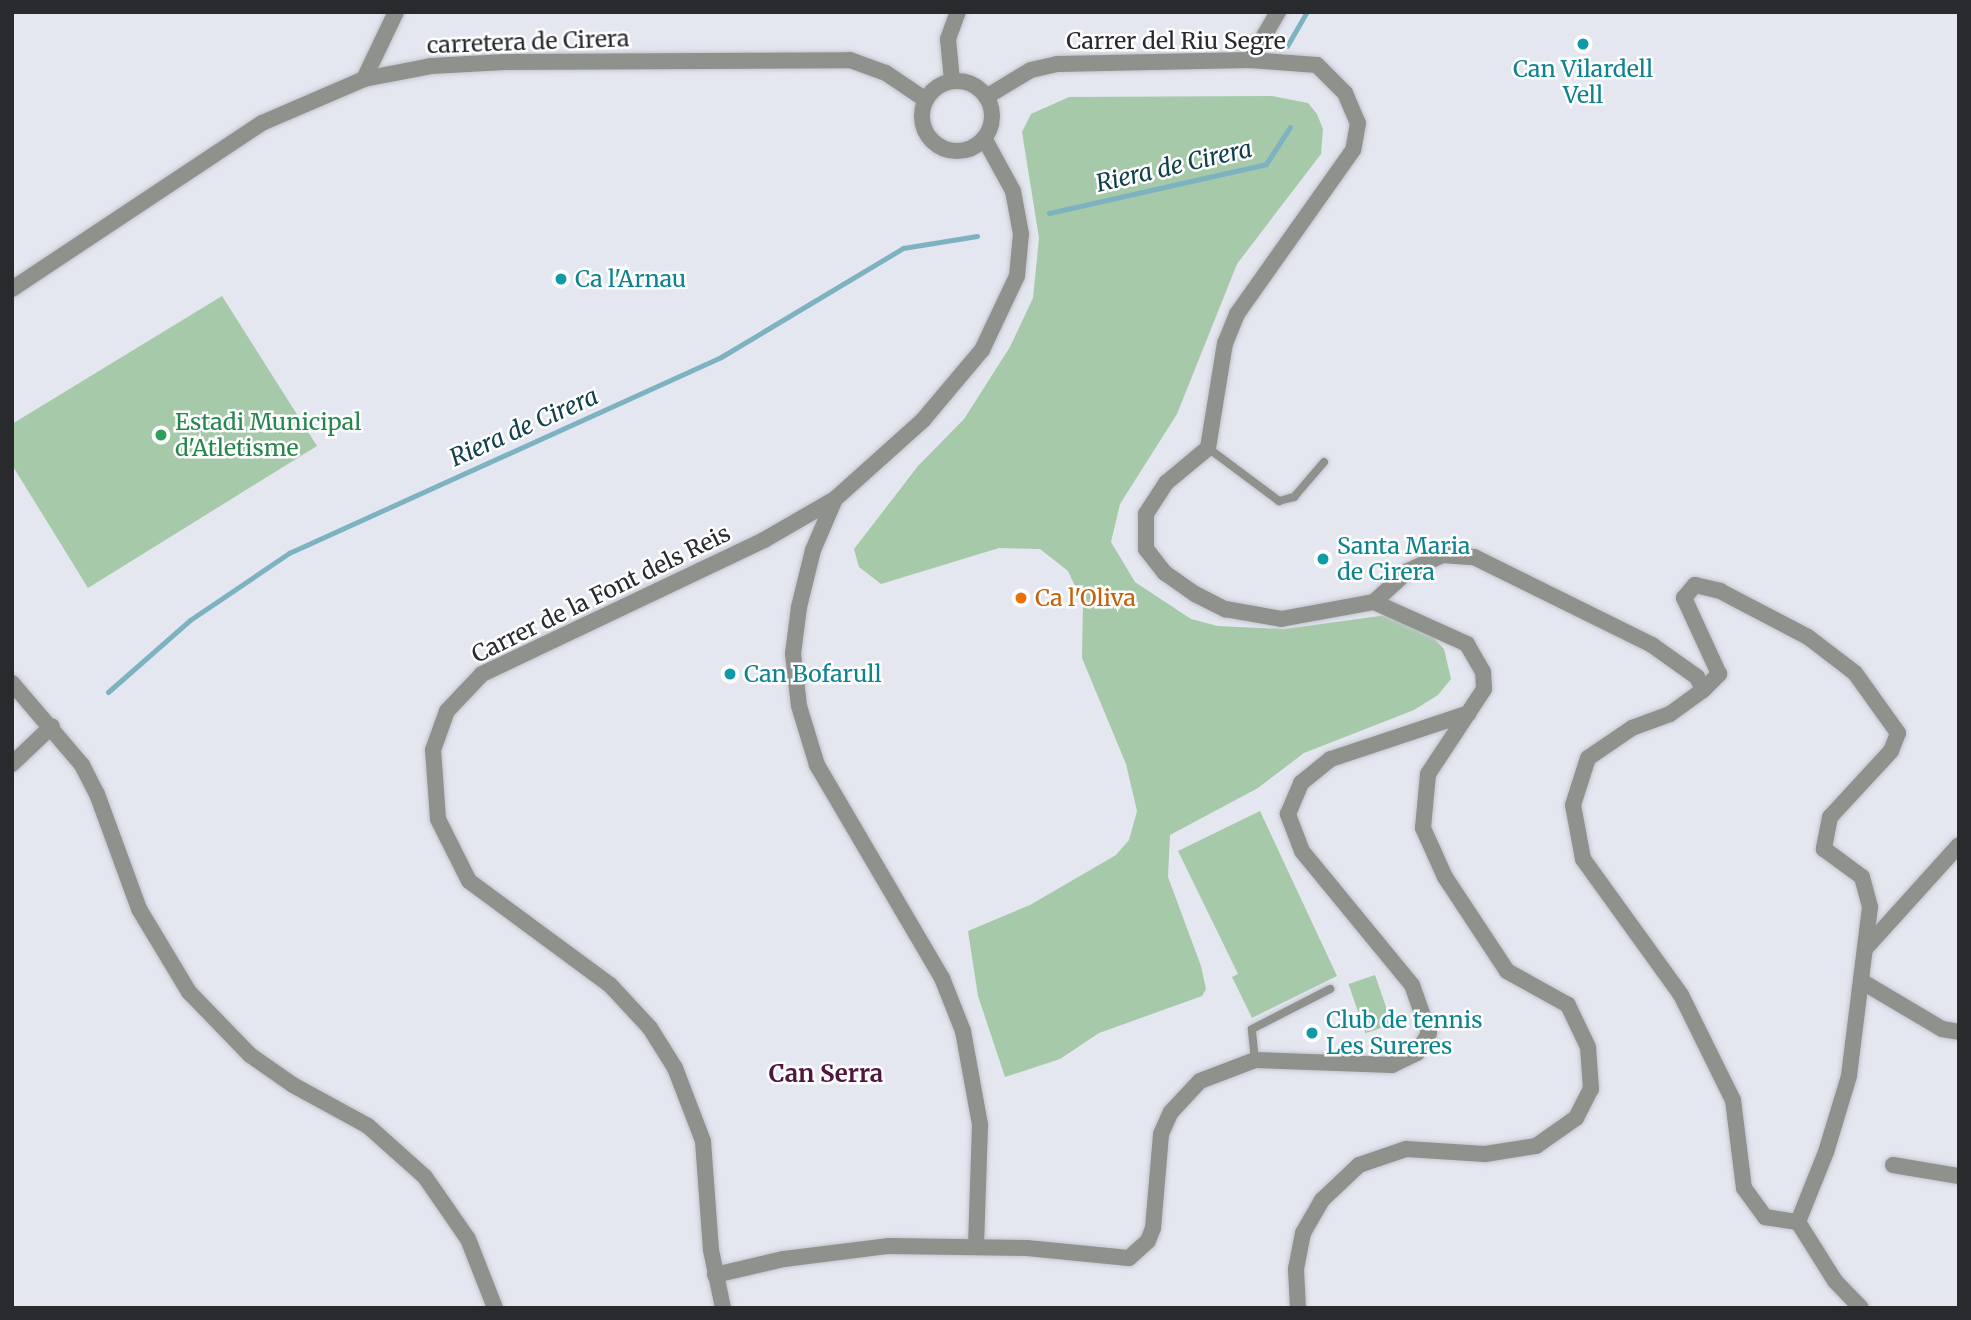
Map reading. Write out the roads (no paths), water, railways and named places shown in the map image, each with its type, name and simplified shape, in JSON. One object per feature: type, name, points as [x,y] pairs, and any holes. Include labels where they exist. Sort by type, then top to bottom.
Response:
[{"type":"street","points":[[364,79],[396,12]]},
{"type":"street","points":[[952,81],[948,39],[958,12]]},
{"type":"street","points":[[1250,60],[1278,12]]},
{"type":"street","name":"carretera de Cirera","points":[[12,289],[262,123],[364,79],[431,66],[505,62],[850,60],[886,73],[926,100]]},
{"type":"street","name":"Carrer del Riu Segre","points":[[986,97],[1031,70],[1056,64],[1250,60],[1317,65],[1345,93],[1358,123],[1353,150],[1279,248],[1237,314],[1225,343],[1208,449]]},
{"type":"street","points":[[952,81],[970,83],[986,97],[992,117],[984,138],[961,151],[936,144],[922,120],[926,100],[936,88],[952,81]]},
{"type":"street","name":"Carrer de la Font dels Reis","points":[[723,1308],[715,1275],[703,1141],[676,1068],[650,1027],[610,985],[469,881],[439,819],[433,750],[447,711],[482,674],[764,540],[835,499],[900,445],[982,349],[1013,290],[1020,253],[1018,213],[1007,175],[984,138]]},
{"type":"street","points":[[1208,449],[1166,483],[1146,514],[1146,549],[1165,573],[1225,609],[1280,619],[1374,602],[1408,571],[1442,555],[1474,557],[1652,645],[1697,677],[1703,691]]},
{"type":"street","points":[[835,499],[813,550],[799,607],[793,654],[799,706],[817,765],[931,957],[963,1031],[980,1125],[976,1246]]},
{"type":"street","points":[[1798,1222],[1826,1152],[1849,1076],[1870,907],[1862,877],[1824,849],[1830,817],[1891,751],[1898,733],[1882,706],[1855,673],[1808,637],[1720,591],[1695,584],[1685,598],[1719,674],[1703,691],[1670,714],[1632,728],[1588,758],[1573,805],[1583,859],[1681,995],[1733,1100],[1744,1188],[1765,1217],[1798,1222],[1835,1281],[1861,1308]]},
{"type":"street","points":[[1298,1308],[1296,1269],[1303,1233],[1322,1200],[1359,1165],[1406,1149],[1485,1154],[1536,1146],[1576,1118],[1591,1089],[1588,1047],[1568,1005],[1507,971],[1429,846],[1422,807],[1428,774],[1484,690],[1483,672],[1467,644],[1374,602]]},
{"type":"street","points":[[12,683],[52,726],[97,794],[139,909],[189,992],[250,1055],[293,1085],[368,1126],[425,1177],[468,1239],[495,1308]]},
{"type":"street","points":[[715,1275],[863,1247],[976,1246],[1116,1260],[1140,1251],[1148,1241],[1158,1206],[1161,1134],[1171,1112],[1200,1081],[1255,1060],[1392,1065],[1407,1060],[1425,1044],[1427,1023],[1412,985],[1302,851],[1289,814],[1301,783],[1331,760],[1469,713]]},
{"type":"street","points":[[12,764],[52,726]]},
{"type":"street","points":[[1865,949],[1959,845]]},
{"type":"street","points":[[1861,981],[1942,1028],[1959,1032]]},
{"type":"street","points":[[1893,1165],[1959,1176]]},
{"type":"lane","points":[[1208,449],[1279,501],[1294,497],[1324,462]]},
{"type":"lane","points":[[1255,1060],[1252,1029],[1330,989]]},
{"type":"waterway","name":"Riera de Cirera","points":[[1287,46],[1307,12]]},
{"type":"waterway","name":"Riera de Cirera","points":[[1049,213],[1266,164],[1290,127]]},
{"type":"waterway","name":"Riera de Cirera","points":[[108,692],[190,620],[289,553],[721,357],[903,248],[977,236]]},
{"type":"place","name":"Can Vilardell Vell","points":[[1583,44]]},
{"type":"place","name":"Ca l'Arnau","points":[[561,279]]},
{"type":"place","name":"Estadi Municipal d'Atletisme","points":[[161,435]]},
{"type":"place","name":"Santa Maria de Cirera","points":[[1323,559]]},
{"type":"place","name":"Ca l'Oliva","points":[[1021,598]]},
{"type":"place","name":"Can Bofarull","points":[[730,674]]},
{"type":"place","name":"Club de tennis Les Sureres","points":[[1312,1033]]},
{"type":"district","name":"Can Serra","points":[[826,1074]]}]
